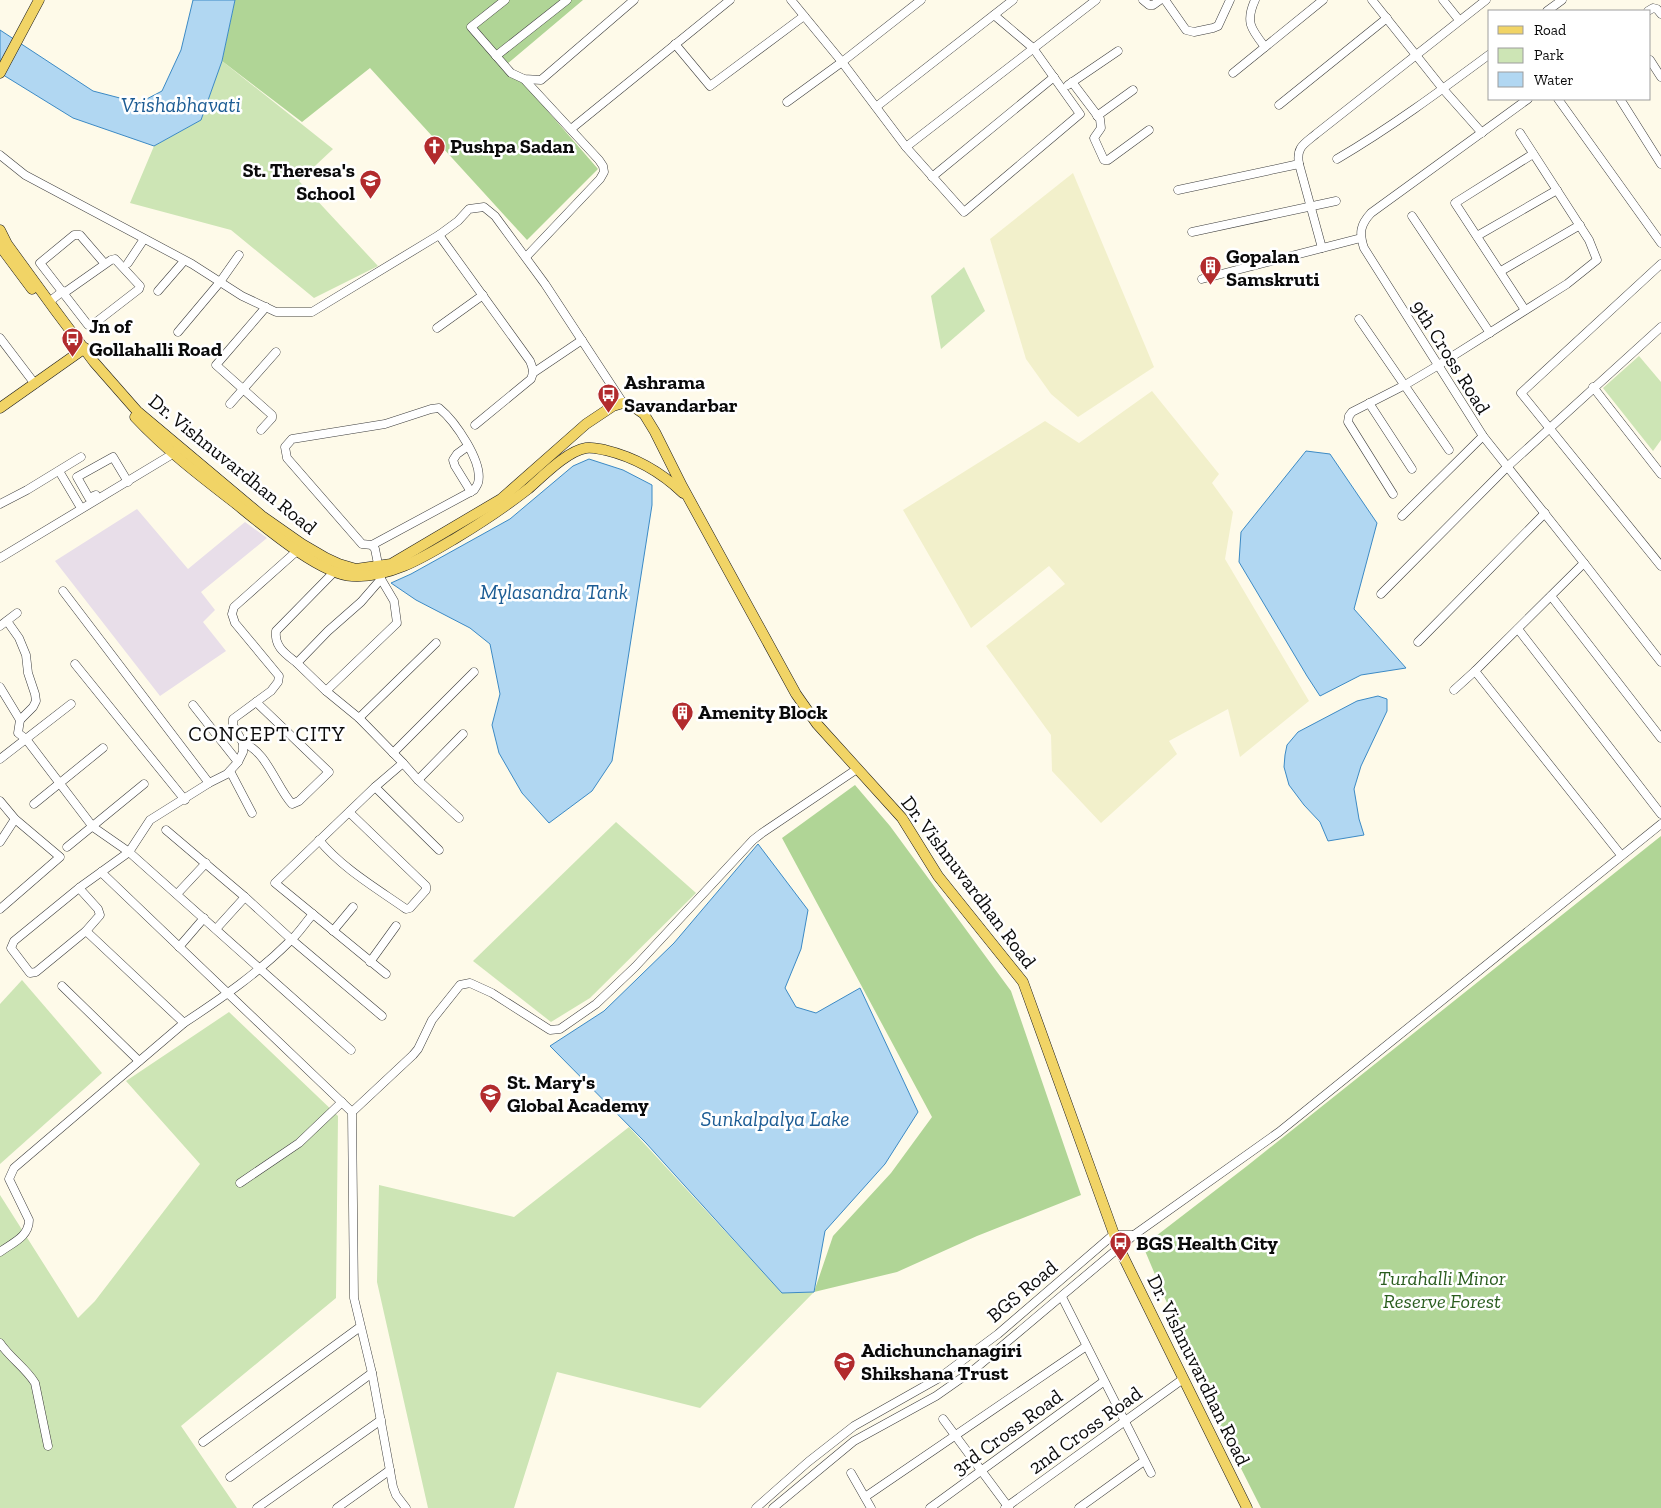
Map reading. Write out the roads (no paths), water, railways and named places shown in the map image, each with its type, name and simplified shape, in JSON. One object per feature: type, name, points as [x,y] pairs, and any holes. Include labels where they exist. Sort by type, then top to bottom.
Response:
[{"type":"main road","points":[[0,73],[39,0]]},
{"type":"main road","name":"Dr. Vishnuvardhan Road","points":[[0,230],[7,244],[83,350]]},
{"type":"main road","name":"Dr. Vishnuvardhan Road","points":[[0,246],[83,350],[137,411],[177,451],[256,521],[334,572],[351,576],[387,573],[419,560],[485,520],[511,502],[566,458],[587,448],[614,452],[639,462],[662,475],[691,501]]},
{"type":"main road","points":[[0,408],[83,350]]},
{"type":"main road","name":"Dr. Vishnuvardhan Road","points":[[177,451],[262,516],[310,549],[339,564],[380,573],[391,564],[501,499],[586,424],[613,406],[623,404],[634,407],[644,414],[656,432],[691,501],[796,694],[817,724],[902,818],[938,876],[1023,982],[1113,1235],[1248,1508]]},
{"type":"street","points":[[505,0],[470,27],[511,73],[524,79],[541,80],[634,0]]},
{"type":"street","points":[[496,56],[567,0]]},
{"type":"street","points":[[571,129],[730,0]]},
{"type":"street","points":[[791,0],[842,62],[906,147],[964,212],[1080,114],[1033,48],[994,15]]},
{"type":"street","points":[[787,102],[921,0]]},
{"type":"street","points":[[876,107],[1013,0]]},
{"type":"street","points":[[906,147],[1096,0]]},
{"type":"street","points":[[1143,0],[1149,6],[1160,0]]},
{"type":"street","points":[[1165,0],[1186,30],[1194,32],[1218,26],[1230,0]]},
{"type":"street","points":[[1254,0],[1250,11],[1250,23],[1253,31],[1265,47]]},
{"type":"street","points":[[1233,73],[1323,0]]},
{"type":"street","points":[[1372,0],[1443,88],[1482,132]]},
{"type":"street","points":[[1443,0],[1460,20]]},
{"type":"street","points":[[1322,248],[1299,164],[1299,149],[1486,0]]},
{"type":"street","points":[[1548,10],[1562,0]]},
{"type":"street","points":[[1650,10],[1653,8],[1657,9],[1661,14]]},
{"type":"street","points":[[675,44],[710,86],[804,16]]},
{"type":"street","points":[[1279,105],[1387,18]]},
{"type":"street","points":[[1062,89],[1118,51]]},
{"type":"street","points":[[1337,160],[1488,55]]},
{"type":"street","points":[[1651,62],[1661,77]]},
{"type":"street","points":[[932,177],[1054,77]]},
{"type":"street","points":[[524,79],[600,160],[604,172],[526,257]]},
{"type":"street","points":[[1072,82],[1100,119],[1101,126],[1094,138],[1104,160],[1108,160],[1149,130]]},
{"type":"street","points":[[1097,116],[1133,90]]},
{"type":"street","points":[[1202,279],[1360,238],[1360,228],[1371,213],[1527,100]]},
{"type":"street","points":[[1559,100],[1661,244]]},
{"type":"street","points":[[1621,100],[1661,164]]},
{"type":"street","points":[[1393,494],[1348,422],[1352,412],[1437,366],[1567,284],[1597,260],[1594,249],[1580,225],[1520,133]]},
{"type":"street","points":[[1526,310],[1455,203],[1533,154]]},
{"type":"street","points":[[0,155],[25,175],[184,261],[242,296],[276,312],[312,312],[439,235],[458,221],[469,209],[484,207],[495,216],[526,257],[623,404]]},
{"type":"street","points":[[1178,190],[1299,164]]},
{"type":"street","points":[[1477,236],[1557,190]]},
{"type":"street","points":[[1192,232],[1336,201]]},
{"type":"street","points":[[1412,216],[1490,333]]},
{"type":"street","points":[[1501,272],[1580,225]]},
{"type":"street","points":[[51,304],[65,294],[105,264],[115,259],[140,286],[139,289],[92,325],[88,325],[65,294],[40,263],[74,235],[80,235],[105,264]]},
{"type":"street","points":[[439,235],[530,361],[533,373],[531,379],[475,425]]},
{"type":"street","name":"9th Cross Road","points":[[1360,238],[1364,248],[1437,366],[1483,436],[1661,662]]},
{"type":"street","points":[[128,262],[144,239]]},
{"type":"street","points":[[178,332],[240,255]]},
{"type":"street","points":[[158,291],[184,261]]},
{"type":"street","points":[[1661,264],[1521,393],[1661,566]]},
{"type":"street","points":[[437,328],[483,295]]},
{"type":"street","points":[[261,430],[272,418],[272,415],[216,365],[266,307]]},
{"type":"street","points":[[1359,319],[1449,450]]},
{"type":"street","points":[[1381,594],[1507,467],[1661,326]]},
{"type":"street","points":[[0,338],[36,384]]},
{"type":"street","points":[[533,373],[582,340]]},
{"type":"street","points":[[230,404],[276,352]]},
{"type":"street","points":[[1593,388],[1661,474]]},
{"type":"street","points":[[1369,403],[1412,469]]},
{"type":"street","points":[[439,408],[448,415],[463,435],[468,446],[479,475],[478,484],[474,490],[372,545],[362,544],[287,458],[285,447],[292,440],[385,424],[439,408]]},
{"type":"street","points":[[1402,516],[1483,436]]},
{"type":"street","points":[[468,446],[457,454],[454,460],[455,466],[471,492]]},
{"type":"street","points":[[0,558],[126,480],[177,451]]},
{"type":"street","points":[[0,504],[81,457]]},
{"type":"street","points":[[113,457],[126,480],[89,498],[77,477],[113,457]]},
{"type":"street","points":[[59,471],[81,508]]},
{"type":"street","points":[[1418,642],[1545,514]]},
{"type":"street","points":[[326,691],[397,623],[394,601],[380,573],[375,549],[372,545]]},
{"type":"street","points":[[79,888],[98,909],[100,915],[86,931],[36,972],[30,973],[11,948],[14,941],[79,888],[129,852],[150,820],[185,800],[209,783],[227,774],[238,762],[243,752],[244,743],[233,725],[233,720],[271,691],[278,682],[279,676],[235,623],[232,614],[234,607],[298,550]]},
{"type":"street","points":[[1454,690],[1584,563]]},
{"type":"street","points":[[334,572],[276,631],[275,640],[326,691],[359,718],[418,780],[459,818]]},
{"type":"street","points":[[297,663],[328,631],[362,602],[380,573]]},
{"type":"street","points":[[62,590],[209,783]]},
{"type":"street","points":[[1551,596],[1661,738]]},
{"type":"street","points":[[17,613],[3,623],[19,638],[26,655],[28,672],[36,694],[36,702],[33,707],[20,720],[18,733],[26,739],[93,826],[129,852],[351,1050]]},
{"type":"street","points":[[1518,629],[1661,814]]},
{"type":"street","points":[[359,718],[436,643]]},
{"type":"street","points":[[75,664],[185,800]]},
{"type":"street","points":[[1475,671],[1621,855]]},
{"type":"street","points":[[392,753],[474,672]]},
{"type":"street","points":[[0,687],[20,720]]},
{"type":"street","points":[[244,743],[250,745],[255,750],[274,774],[292,804],[299,801],[329,772],[256,702]]},
{"type":"street","points":[[0,758],[71,704]]},
{"type":"street","points":[[193,705],[238,762]]},
{"type":"street","points":[[418,780],[464,734]]},
{"type":"street","points":[[34,804],[103,748]]},
{"type":"street","points":[[386,974],[275,883],[318,840],[403,763]]},
{"type":"street","points":[[352,1112],[413,1055],[418,1049],[432,1020],[460,985],[465,983],[470,982],[492,994],[550,1030],[560,1029],[596,1004],[635,967],[757,836],[857,769]]},
{"type":"street","points":[[230,771],[252,813]]},
{"type":"street","points":[[67,847],[144,784]]},
{"type":"street","points":[[375,787],[439,850]]},
{"type":"street","points":[[0,801],[15,820],[60,857],[0,909]]},
{"type":"street","points":[[318,840],[331,854],[365,880],[406,909],[410,908],[426,890],[426,886],[349,812]]},
{"type":"street","points":[[0,842],[15,820]]},
{"type":"street","name":"BGS Road","points":[[773,1508],[854,1441],[951,1386],[976,1368],[1134,1236],[1278,1132],[1661,824]]},
{"type":"street","points":[[166,830],[382,1016]]},
{"type":"street","points":[[177,894],[206,863]]},
{"type":"street","points":[[101,872],[352,1112],[354,1298],[372,1373],[396,1495],[406,1508]]},
{"type":"street","points":[[216,929],[245,897]]},
{"type":"street","points":[[333,931],[353,907]]},
{"type":"street","points":[[0,1252],[25,1234],[29,1225],[29,1220],[8,1179],[12,1171],[184,1023],[228,994],[260,968],[292,940],[312,914]]},
{"type":"street","points":[[179,947],[204,918]]},
{"type":"street","points":[[370,962],[396,926]]},
{"type":"street","points":[[86,931],[184,1023]]},
{"type":"street","points":[[62,986],[139,1061]]},
{"type":"street","points":[[240,1183],[299,1143],[342,1102]]},
{"type":"street","points":[[1113,1235],[1134,1236]]},
{"type":"street","name":"BGS Road","points":[[756,1508],[854,1426],[939,1378],[990,1339],[1113,1235]]},
{"type":"street","points":[[1062,1297],[1085,1347],[1151,1473]]},
{"type":"street","points":[[202,1442],[360,1327]]},
{"type":"street","points":[[0,1343],[7,1353],[32,1376],[48,1446]]},
{"type":"street","points":[[865,1497],[1085,1347]]},
{"type":"street","points":[[230,1477],[372,1373]]},
{"type":"street","name":"2nd Cross Road","points":[[1007,1507],[1183,1379]]},
{"type":"street","name":"3rd Cross Road","points":[[930,1508],[1103,1382]]},
{"type":"street","points":[[943,1419],[1007,1507]]},
{"type":"street","points":[[257,1508],[381,1420]]},
{"type":"street","points":[[1079,1508],[1144,1460]]},
{"type":"street","points":[[337,1508],[390,1470]]},
{"type":"street","points":[[851,1473],[871,1508]]},
{"type":"water","name":"Vrishabhavati","points":[[193,0],[235,0],[222,61],[201,120],[154,146],[73,118],[0,73],[0,30],[93,91],[139,103],[162,91],[181,50]]},
{"type":"water","points":[[1306,451],[1330,454],[1377,523],[1354,609],[1406,668],[1361,675],[1320,696],[1239,562],[1241,532]]},
{"type":"water","name":"Mylasandra Tank","points":[[589,459],[623,470],[652,485],[652,505],[612,761],[592,791],[549,823],[522,793],[499,753],[492,725],[500,694],[490,644],[470,628],[416,600],[391,583],[411,574],[510,519],[573,466]]},
{"type":"water","points":[[1378,696],[1387,699],[1387,711],[1361,766],[1354,789],[1364,835],[1328,841],[1320,822],[1289,785],[1284,767],[1287,745],[1298,732],[1357,701]]},
{"type":"water","name":"Sunkalpalya Lake","points":[[758,844],[808,910],[801,949],[785,988],[796,1007],[816,1013],[860,988],[918,1112],[885,1164],[825,1231],[814,1292],[782,1293],[646,1143],[550,1046],[604,1011],[674,943]]},
{"type":"place","name":"Pushpa Sadan","points":[[434,165]]},
{"type":"place","name":"St. Theresa's School","points":[[371,200]]},
{"type":"place","name":"Gopalan Samskruti","points":[[1210,286]]},
{"type":"place","name":"Jn of Gollahalli Road","points":[[73,357]]},
{"type":"place","name":"Ashrama Savandarbar","points":[[608,413]]},
{"type":"place","name":"Amenity Block","points":[[682,731]]},
{"type":"place","name":"St. Mary's Global Academy","points":[[491,1113]]},
{"type":"place","name":"BGS Health City","points":[[1120,1262]]},
{"type":"place","name":"Adichunchanagiri Shikshana Trust","points":[[845,1381]]},
{"type":"district","name":"CONCEPT CITY","points":[[267,733]]},
{"type":"park label","name":"Turahalli Minor Reserve Forest","points":[[1442,1290]]}]
